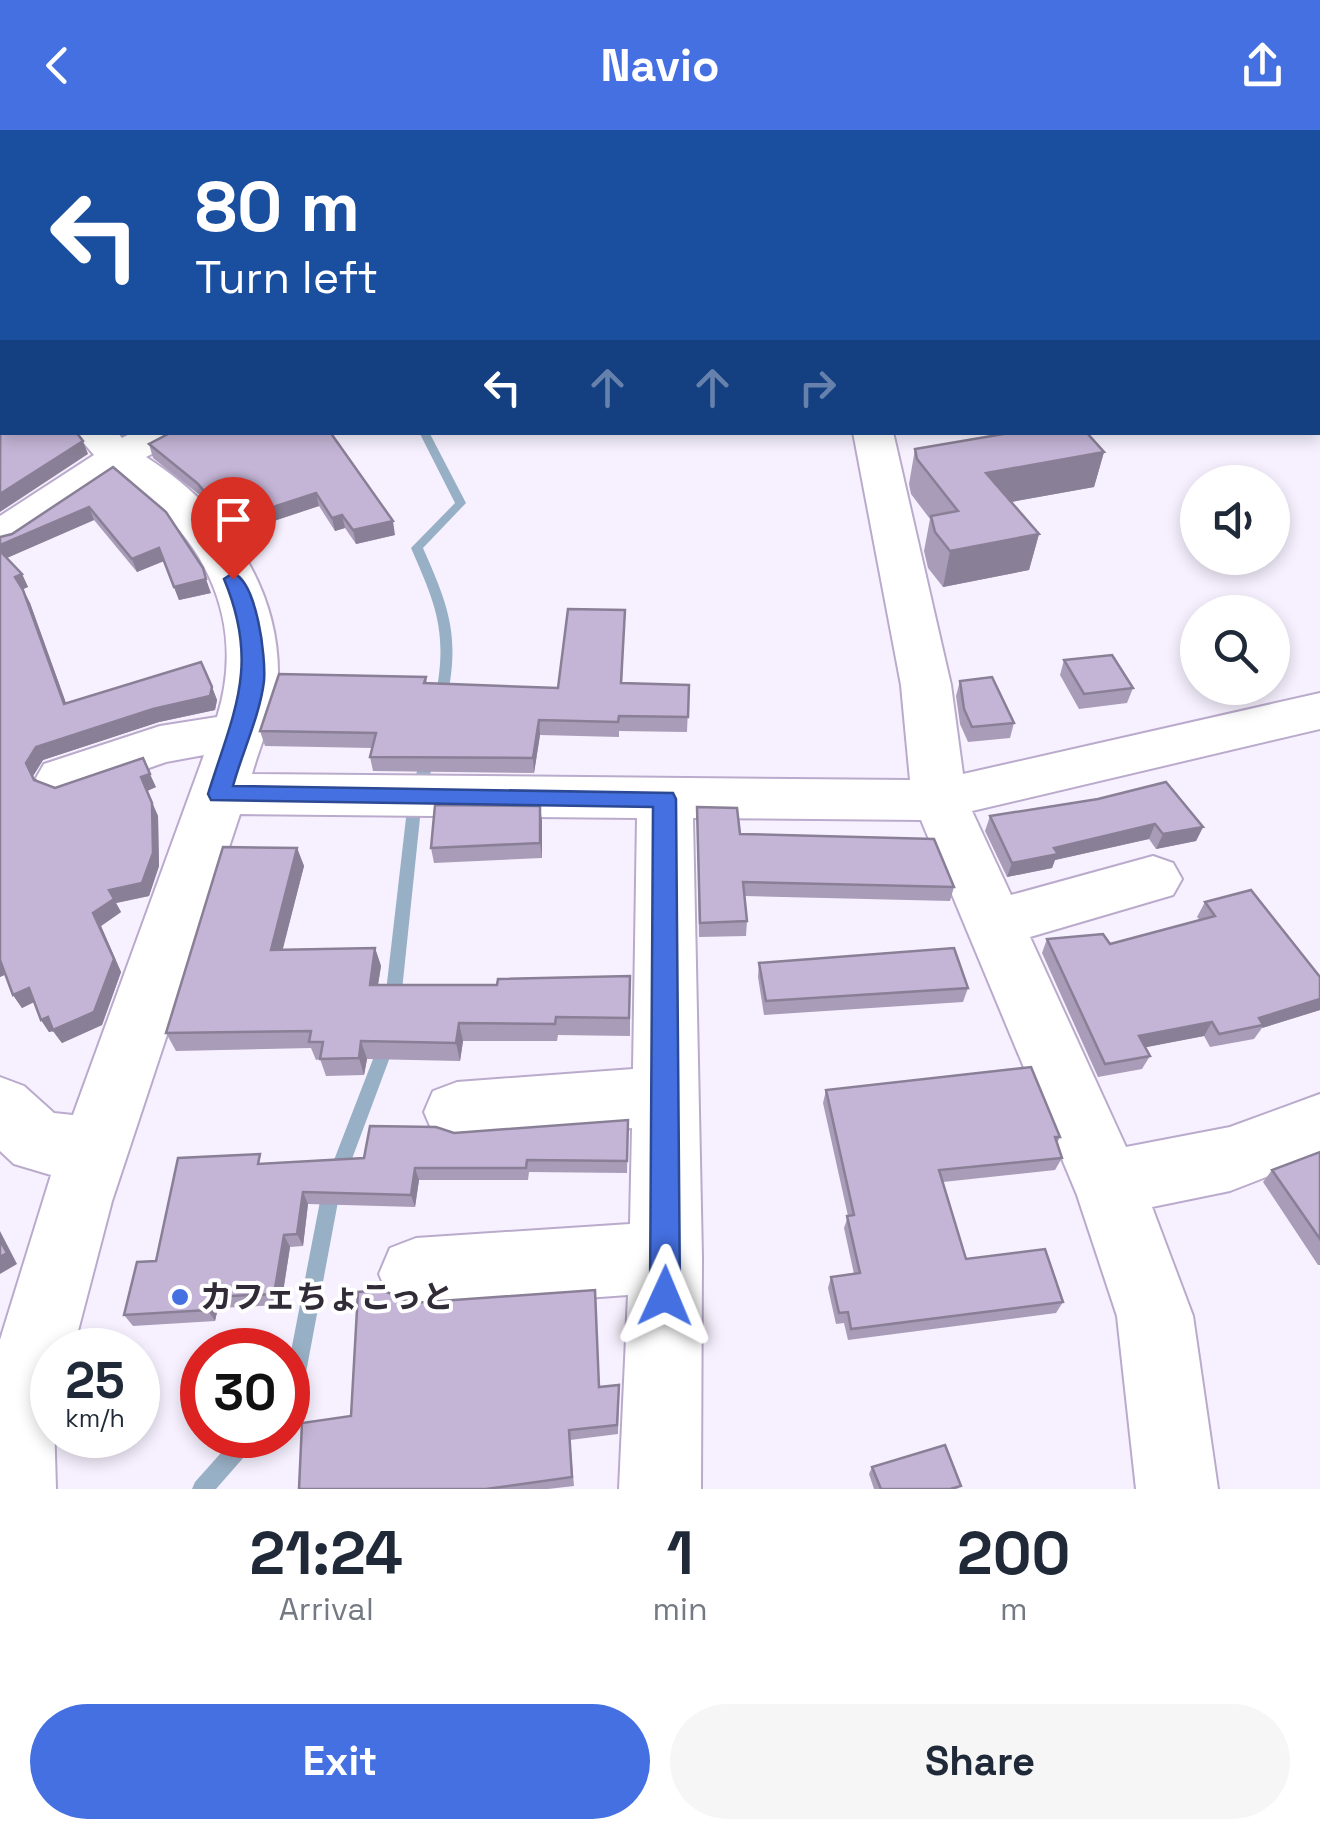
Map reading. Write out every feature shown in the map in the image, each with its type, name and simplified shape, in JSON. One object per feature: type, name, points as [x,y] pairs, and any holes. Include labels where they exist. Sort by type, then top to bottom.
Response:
[{"type":"street","points":[[874,435],[926,685],[939,798],[1107,1184],[1154,1316],[1178,1489]]},
{"type":"street","points":[[0,535],[126,441],[147,476],[217,544],[249,615],[254,681],[219,794],[94,1150],[14,1425],[15,1489]]},
{"type":"street","points":[[219,794],[939,798],[1315,718]]},
{"type":"street","points":[[63,778],[160,745],[238,731]]},
{"type":"street","points":[[660,1489],[666,1257],[665,799]]},
{"type":"street","points":[[994,924],[1152,879]]},
{"type":"street","points":[[457,1112],[665,1096]]},
{"type":"street","points":[[0,1107],[38,1142],[94,1150]]},
{"type":"street","points":[[1107,1184],[1230,1158],[1320,1125]]},
{"type":"street","points":[[416,1274],[666,1257]]},
{"type":"building","points":[[0,435],[78,435],[83,441],[0,494]]},
{"type":"building","points":[[166,435],[332,435],[393,521],[353,530],[342,515],[332,518],[316,493],[230,521],[197,483],[149,444]]},
{"type":"building","points":[[997,435],[1089,435],[1104,452],[986,473],[1039,534],[950,551],[935,532],[931,516],[958,511],[917,459],[915,449]]},
{"type":"building","points":[[113,467],[166,512],[203,568],[206,579],[174,587],[159,548],[132,559],[89,507],[0,545],[0,537],[12,534]]},
{"type":"building","points":[[0,551],[22,574],[15,577],[64,704],[201,662],[212,687],[210,696],[153,709],[36,747],[26,763],[34,780],[55,788],[143,758],[150,774],[141,777],[152,803],[153,853],[142,883],[109,890],[114,899],[93,913],[114,959],[94,1012],[53,1030],[48,1017],[41,1020],[29,988],[13,995],[0,960]]},
{"type":"building","points":[[568,609],[625,610],[621,683],[689,685],[688,717],[619,716],[618,722],[539,720],[533,758],[370,757],[376,733],[260,731],[279,674],[426,677],[424,683],[558,688]]},
{"type":"building","points":[[1112,655],[1133,688],[1084,694],[1064,660]]},
{"type":"building","points":[[992,677],[1014,723],[972,727],[964,709],[960,681]]},
{"type":"building","points":[[1166,782],[1203,827],[1163,834],[1155,824],[1054,848],[1058,854],[1012,863],[990,816],[1098,799]]},
{"type":"building","points":[[435,805],[540,806],[540,843],[431,848]]},
{"type":"building","points":[[697,807],[737,808],[740,834],[934,839],[954,887],[743,882],[747,921],[700,923]]},
{"type":"building","points":[[223,847],[297,848],[271,950],[375,948],[370,985],[497,985],[498,979],[630,976],[629,1018],[556,1017],[555,1024],[459,1023],[456,1043],[361,1041],[359,1058],[320,1059],[323,1042],[309,1042],[311,1031],[166,1033]]},
{"type":"building","points":[[1251,890],[1320,977],[1320,999],[1259,1018],[1263,1025],[1219,1034],[1212,1022],[1139,1036],[1150,1056],[1105,1064],[1047,939],[1103,934],[1110,944],[1215,916],[1205,902]]},
{"type":"building","points":[[954,948],[968,988],[766,1001],[759,963]]},
{"type":"building","points":[[1031,1067],[1060,1137],[1055,1137],[1062,1158],[939,1170],[966,1259],[1045,1249],[1063,1302],[851,1329],[848,1312],[839,1313],[831,1277],[860,1273],[847,1216],[854,1215],[826,1090]]},
{"type":"building","points":[[628,1120],[627,1161],[527,1160],[526,1168],[415,1168],[411,1195],[303,1192],[297,1234],[284,1235],[274,1294],[210,1297],[208,1310],[124,1315],[137,1262],[156,1261],[178,1158],[260,1154],[258,1164],[364,1158],[370,1126],[436,1127],[454,1133]]},
{"type":"building","points":[[1320,1152],[1320,1239],[1272,1170]]},
{"type":"building","points":[[382,1290],[412,1303],[595,1290],[599,1387],[619,1385],[617,1425],[569,1430],[572,1477],[486,1489],[299,1489],[300,1458],[310,1458],[310,1422],[351,1416],[358,1292]]},
{"type":"building","points":[[945,1445],[961,1486],[881,1489],[872,1467]]},
{"type":"waterway","points":[[426,435],[461,503],[417,548],[441,605],[448,638],[441,699]]},
{"type":"waterway","points":[[393,1000],[413,818],[428,754]]},
{"type":"waterway","points":[[305,1328],[331,1191],[388,1041]]},
{"type":"waterway","points":[[202,1489],[230,1458]]},
{"type":"place","name":"カフェちょこっと","points":[[180,1297]]},
{"type":"route","points":[[233,579],[249,615],[254,681],[219,794],[665,799],[665,1296]]}]
